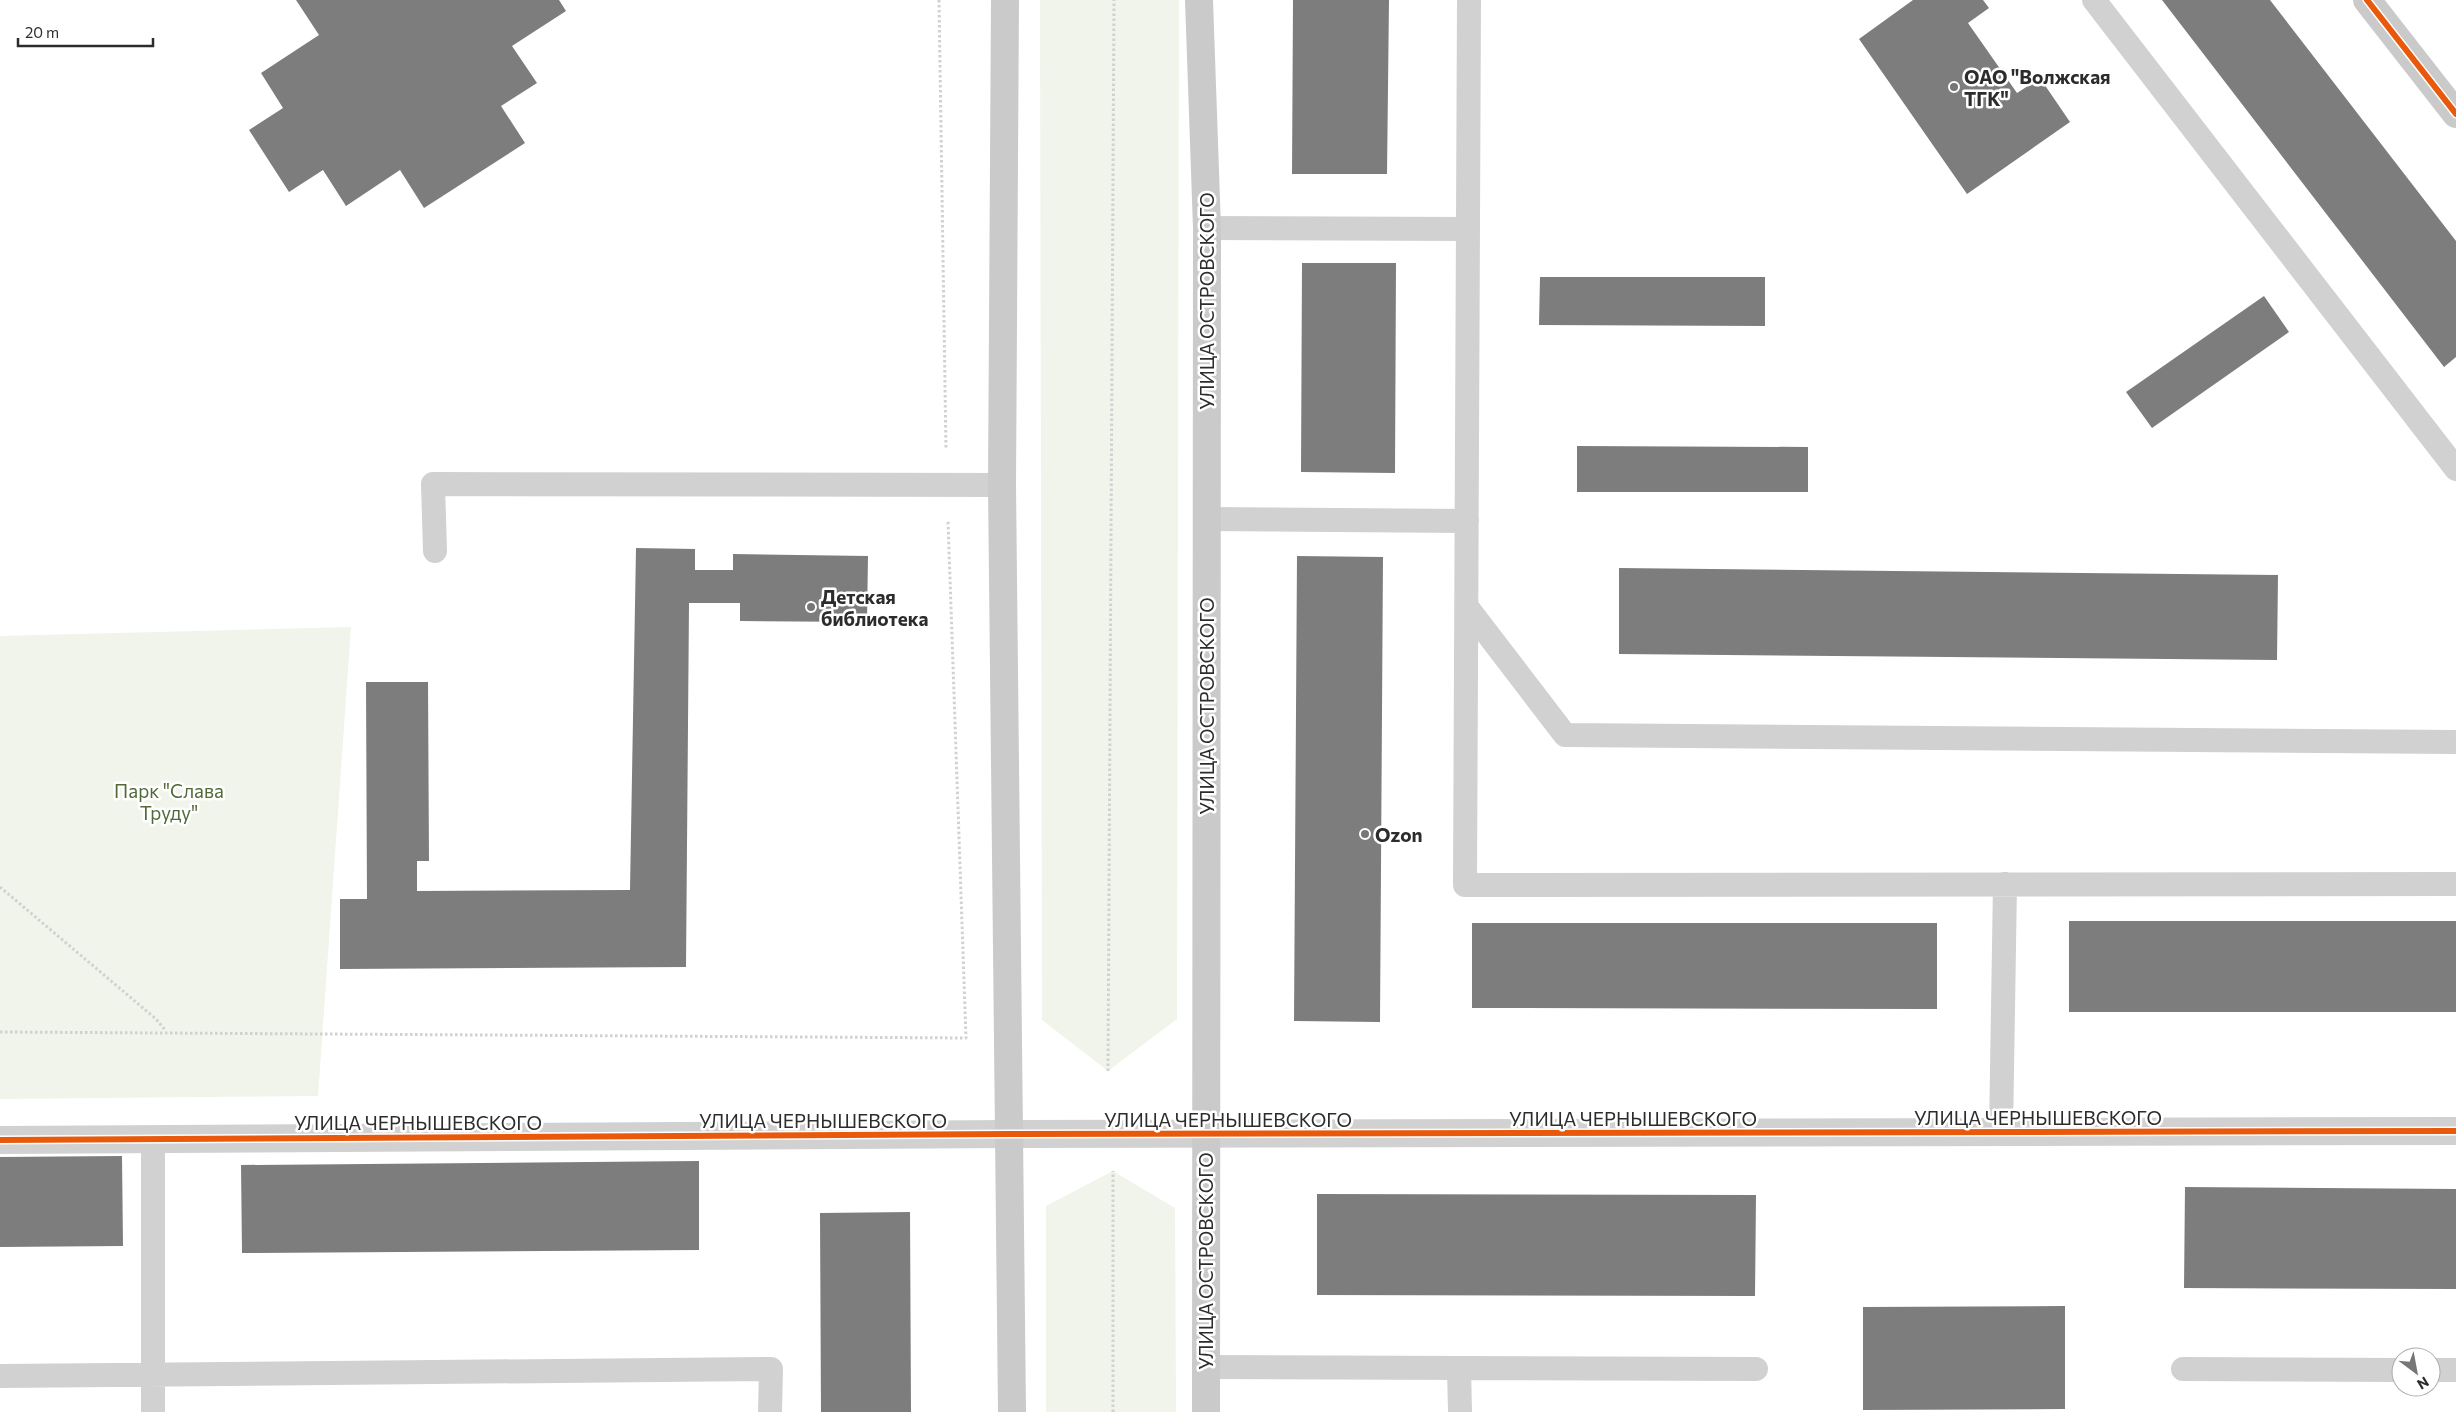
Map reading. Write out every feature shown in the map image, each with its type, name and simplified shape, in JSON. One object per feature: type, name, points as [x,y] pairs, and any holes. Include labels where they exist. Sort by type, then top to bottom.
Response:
[{"type":"main road","points":[[1005,0],[1002,485],[1011,1134],[1012,1412]]},
{"type":"main road","name":"УЛИЦА ОСТРОВСКОГО","points":[[1199,0],[1207,228],[1204,1134],[1206,1412]]},
{"type":"main road","points":[[2367,0],[2456,114]]},
{"type":"street","name":"УЛИЦА ЧЕРНЫШЕВСКОГО","points":[[0,1140],[1011,1134],[2456,1131]]},
{"type":"lane","points":[[1470,0],[1465,885],[2456,884]]},
{"type":"lane","points":[[2094,0],[2456,469]]},
{"type":"lane","points":[[1207,228],[1468,229]]},
{"type":"lane","points":[[435,551],[433,484],[1002,485]]},
{"type":"lane","points":[[1206,519],[1467,521]]},
{"type":"lane","points":[[1467,607],[1565,735],[2456,742]]},
{"type":"lane","points":[[2002,1132],[2005,884]]},
{"type":"lane","points":[[153,1139],[153,1412]]},
{"type":"lane","points":[[1205,1367],[1756,1369]]},
{"type":"lane","points":[[1460,1368],[1460,1412]]},
{"type":"lane","points":[[0,1376],[770,1369],[770,1412]]},
{"type":"lane","points":[[2183,1369],[2391,1370]]},
{"type":"lane","points":[[2441,1370],[2456,1370]]},
{"type":"path","points":[[0,1032],[966,1038],[947,484],[940,0]]},
{"type":"path","points":[[1108,1071],[1114,0]]},
{"type":"path","points":[[0,887],[156,1019],[166,1032]]},
{"type":"path","points":[[1113,1171],[1113,1412]]},
{"type":"green space","points":[[1040,0],[1179,0],[1177,1019],[1108,1071],[1042,1020]]},
{"type":"green space","name":"Парк \"Слава Труду\"","points":[[351,627],[318,1096],[0,1099],[0,636]]},
{"type":"green space","points":[[1113,1171],[1175,1208],[1176,1412],[1046,1412],[1046,1206]]},
{"type":"building","points":[[296,0],[559,0],[566,11],[512,46],[537,83],[501,106],[525,143],[424,208],[400,170],[346,206],[323,170],[289,192],[249,130],[283,108],[261,73],[319,35]]},
{"type":"building","points":[[1293,0],[1389,0],[1387,174],[1292,174]]},
{"type":"building","points":[[1913,0],[1983,0],[1989,8],[1968,23],[2017,93],[2040,78],[2070,122],[1967,194],[1859,39]]},
{"type":"building","points":[[2162,0],[2270,0],[2456,241],[2456,357],[2444,367]]},
{"type":"building","points":[[1302,263],[1396,263],[1395,473],[1301,472]]},
{"type":"building","points":[[1540,277],[1765,277],[1765,326],[1539,325]]},
{"type":"building","points":[[2264,296],[2289,332],[2152,428],[2126,392]]},
{"type":"building","points":[[1577,446],[1808,447],[1808,492],[1577,492]]},
{"type":"building","points":[[636,548],[695,549],[695,570],[733,570],[733,554],[868,556],[867,622],[740,621],[740,603],[689,603],[686,967],[340,969],[340,899],[367,899],[366,682],[428,682],[429,861],[417,861],[417,891],[630,890]]},
{"type":"building","points":[[1297,556],[1383,557],[1380,1022],[1294,1021]]},
{"type":"building","points":[[1619,568],[2278,575],[2277,660],[1619,654]]},
{"type":"building","points":[[2069,921],[2456,921],[2456,1012],[2069,1012]]},
{"type":"building","points":[[1472,923],[1937,923],[1937,1009],[1472,1008]]},
{"type":"building","points":[[122,1156],[123,1246],[0,1247],[0,1157]]},
{"type":"building","points":[[699,1161],[699,1250],[242,1253],[241,1165]]},
{"type":"building","points":[[2185,1187],[2456,1189],[2456,1289],[2184,1288]]},
{"type":"building","points":[[1317,1194],[1756,1195],[1755,1296],[1317,1295]]},
{"type":"building","points":[[910,1212],[911,1412],[821,1412],[820,1213]]},
{"type":"building","points":[[2065,1306],[2065,1409],[1863,1410],[1863,1307]]},
{"type":"cycle path","points":[[2367,0],[2456,114]]},
{"type":"cycle path","points":[[0,1140],[1011,1134],[2456,1131]]},
{"type":"place","name":"ОАО \"Волжская ТГК\"","points":[[1954,87]]},
{"type":"place","name":"Детская библиотека","points":[[811,607]]},
{"type":"place","name":"Ozon","points":[[1365,834]]}]
